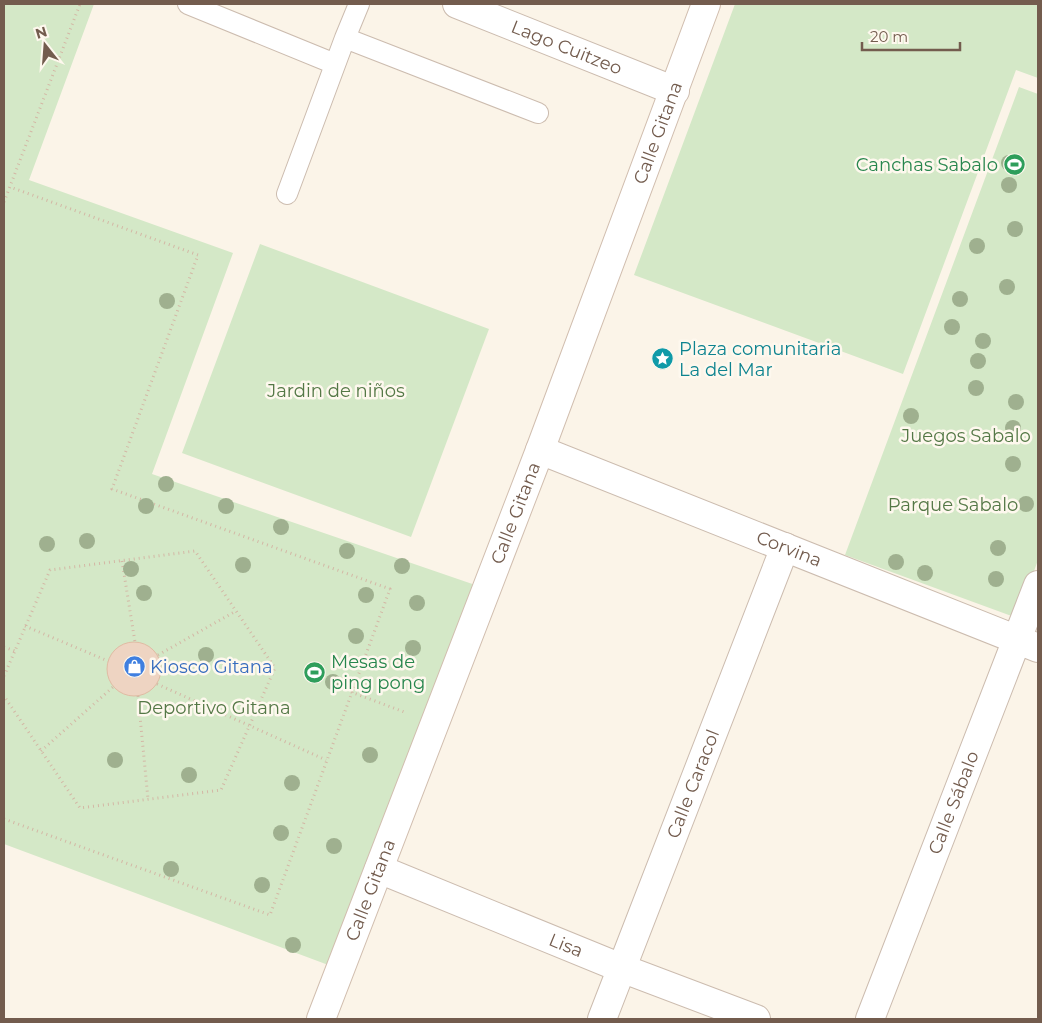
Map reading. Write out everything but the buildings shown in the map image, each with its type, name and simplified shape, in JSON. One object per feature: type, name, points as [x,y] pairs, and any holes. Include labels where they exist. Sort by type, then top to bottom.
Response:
[{"type":"street","name":"Lago Cuitzeo","points":[[457,4],[675,91]]},
{"type":"street","name":"Calle Gitana","points":[[321,1019],[433,722],[540,450],[706,4]]},
{"type":"street","name":"Corvina","points":[[540,450],[1028,644]]},
{"type":"street","name":"Calle Caracol","points":[[602,1019],[785,547]]},
{"type":"street","name":"Calle Sábalo","points":[[870,1019],[1028,644],[1038,585]]},
{"type":"street","name":"Lisa","points":[[379,869],[621,968],[756,1019]]},
{"type":"lane","points":[[188,4],[335,64]]},
{"type":"lane","points":[[287,194],[344,38],[359,4]]},
{"type":"lane","points":[[344,38],[538,113]]},
{"type":"path","points":[[4,202],[80,4]]},
{"type":"path","points":[[4,819],[270,915],[390,589],[112,489],[198,255],[10,187]]},
{"type":"path","points":[[4,676],[50,570],[195,551],[275,668],[221,790],[80,808],[4,696]]},
{"type":"path","points":[[122,561],[136,642]]},
{"type":"path","points":[[158,655],[236,611]]},
{"type":"path","points":[[25,626],[108,661]]},
{"type":"path","points":[[4,647],[15,651]]},
{"type":"path","points":[[157,684],[326,760]]},
{"type":"path","points":[[41,751],[113,687]]},
{"type":"path","points":[[351,692],[433,722]]},
{"type":"path","points":[[138,696],[148,800]]},
{"type":"green space","name":"Deportivo Gitana","points":[[4,4],[94,4],[29,180],[233,253],[152,474],[484,588],[339,969],[4,844]]},
{"type":"green space","points":[[735,4],[1038,4],[1038,78],[1016,70],[903,374],[634,275]]},
{"type":"green space","name":"Parque Sabalo","points":[[1019,87],[1038,94],[1038,560],[1017,618],[845,555]]},
{"type":"green space","name":"Jardin de niños","points":[[260,244],[489,329],[411,537],[182,453]]},
{"type":"place","name":"Canchas Sabalo","points":[[1014,165]]},
{"type":"place","name":"Plaza comunitaria La del Mar","points":[[663,359]]},
{"type":"place","name":"Kiosco Gitana","points":[[134,667]]},
{"type":"place","name":"Mesas de ping pong","points":[[315,672]]},
{"type":"park label","name":"Juegos Sabalo","points":[[966,436]]}]
